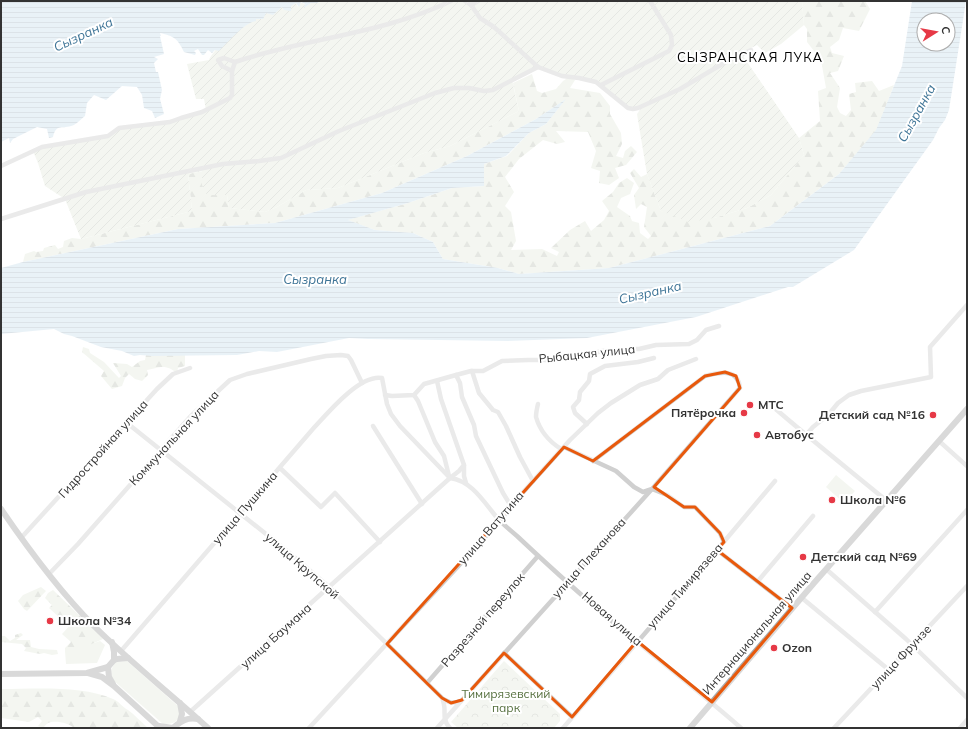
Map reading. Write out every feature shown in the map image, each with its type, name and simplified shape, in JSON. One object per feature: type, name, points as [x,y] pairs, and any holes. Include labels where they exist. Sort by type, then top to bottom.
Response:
[{"type":"main road","name":"Интернациональная улица","points":[[690,728],[792,608],[967,410]]},
{"type":"main road","points":[[1,509],[48,574],[90,621],[128,658],[208,728]]},
{"type":"main road","points":[[112,642],[114,660]]},
{"type":"main road","points":[[1,674],[87,673],[108,667],[114,660],[128,658]]},
{"type":"main road","points":[[108,667],[114,686]]},
{"type":"main road","points":[[87,673],[102,677],[160,727],[173,728],[180,721],[189,718],[198,718]]},
{"type":"main road","points":[[179,703],[182,714],[180,721]]},
{"type":"street","points":[[232,71],[222,66],[218,60],[224,58],[235,62],[274,50],[382,26],[416,16],[451,1]]},
{"type":"street","points":[[465,1],[471,5],[480,18],[494,27],[538,67],[562,76],[596,82],[628,108],[632,109],[638,108],[680,89],[724,63],[751,50]]},
{"type":"street","points":[[471,5],[478,1]]},
{"type":"street","points":[[601,85],[669,51],[672,45],[671,35],[650,1]]},
{"type":"street","points":[[1,166],[42,147],[108,136],[119,128],[170,122],[202,112],[230,98],[232,95],[232,71],[235,62]]},
{"type":"street","points":[[1,219],[86,192],[223,164],[281,158],[339,131],[435,93],[454,88],[469,88],[484,91],[493,90],[538,67]]},
{"type":"street","points":[[806,435],[829,414],[838,403],[849,395],[931,378],[930,347],[967,305]]},
{"type":"street","name":"Рыбацкая улица","points":[[414,395],[424,384],[472,371],[483,371],[502,361],[546,360],[576,357],[602,351],[634,348],[639,349],[656,345],[689,344],[697,340],[706,330],[718,326]]},
{"type":"street","name":"Коммунальная улица","points":[[48,574],[78,544],[190,417],[230,380],[238,376],[311,359],[341,355],[348,356],[362,383]]},
{"type":"street","points":[[586,424],[575,413],[573,407],[579,400],[580,392],[588,381],[590,374],[605,366],[638,362],[654,358]]},
{"type":"street","name":"улица Ватутина","points":[[309,728],[500,521],[533,481],[586,424],[611,403],[636,388],[658,379],[668,370],[696,359]]},
{"type":"street","name":"Гидростройная улица","points":[[21,538],[157,389],[173,374],[190,368]]},
{"type":"street","points":[[472,371],[479,393],[493,410],[498,412],[533,481]]},
{"type":"street","name":"улица Плеханова","points":[[437,728],[652,489],[740,388],[740,382],[736,376],[725,372],[705,376],[593,461]]},
{"type":"street","points":[[456,375],[460,383],[462,396],[474,425],[476,436],[503,493],[511,506]]},
{"type":"street","name":"улица Пушкина","points":[[121,651],[330,411],[354,388],[362,383],[378,377],[382,378],[385,395]]},
{"type":"street","points":[[437,381],[441,399],[464,465],[466,484]]},
{"type":"street","points":[[385,395],[414,395],[418,401],[435,442],[444,456],[450,478],[400,426],[387,404],[385,395]]},
{"type":"street","points":[[538,404],[536,416],[544,434],[552,443],[616,471],[634,487],[643,492],[652,489],[667,495],[684,507],[695,508],[720,533],[724,542]]},
{"type":"street","points":[[771,405],[887,501]]},
{"type":"street","name":"улица Крупской","points":[[127,423],[286,550],[329,587],[442,698]]},
{"type":"street","points":[[373,426],[422,504]]},
{"type":"street","points":[[939,442],[967,466]]},
{"type":"street","name":"улица Баумана","points":[[190,712],[450,478],[459,472],[464,465]]},
{"type":"street","points":[[280,468],[322,507],[335,494],[380,542]]},
{"type":"street","name":"Новая улица","points":[[450,478],[458,479],[466,484],[480,497],[500,521],[538,556],[741,728]]},
{"type":"street","name":"улица Тимирязева","points":[[563,728],[775,481]]},
{"type":"street","points":[[875,612],[967,510]]},
{"type":"street","points":[[758,581],[813,516]]},
{"type":"street","points":[[717,550],[792,608]]},
{"type":"street","name":"Разрезной переулок","points":[[427,683],[538,556]]},
{"type":"street","points":[[826,569],[906,639],[967,698]]},
{"type":"street","name":"улица Фрунзе","points":[[834,728],[967,586]]},
{"type":"street","points":[[802,598],[888,670]]},
{"type":"street","points":[[504,653],[572,717]]},
{"type":"street","points":[[442,698],[451,703],[462,700]]},
{"type":"street","points":[[442,698],[445,703],[444,720],[450,728]]},
{"type":"street","points":[[960,728],[967,720]]},
{"type":"highlighted area","points":[[725,372],[736,376],[740,388],[654,487],[684,507],[695,507],[720,533],[724,542],[717,550],[792,608],[712,702],[637,641],[572,717],[504,653],[462,700],[451,703],[442,698],[387,644],[564,447],[593,461],[705,376]]},
{"type":"green space","points":[[319,1],[802,1],[804,25],[781,44],[765,53],[757,45],[741,53],[799,138],[804,155],[771,195],[747,208],[714,218],[689,222],[661,211],[647,174],[637,114],[643,106],[633,109],[598,83],[562,76],[538,67],[512,80],[519,111],[450,146],[424,153],[338,188],[306,190],[277,207],[265,212],[229,208],[227,195],[207,195],[202,185],[202,171],[188,174],[192,211],[81,239],[65,199],[45,186],[33,151],[42,147],[108,136],[119,128],[159,123],[206,110],[204,99],[196,99],[187,64],[209,60],[218,47],[226,40],[260,16],[283,6],[296,3],[298,7],[301,2],[306,5],[305,7],[311,3],[318,3]]},
{"type":"green space","points":[[802,1],[865,1],[870,9],[859,31],[843,28],[839,40],[830,47],[832,53],[844,56],[838,71],[830,73],[840,88],[837,107],[840,113],[846,116],[851,110],[849,94],[856,92],[855,83],[872,81],[879,91],[894,85],[877,130],[839,174],[770,226],[609,268],[519,274],[498,268],[443,259],[433,242],[413,233],[375,230],[347,220],[408,203],[452,188],[484,186],[484,164],[507,156],[529,133],[546,124],[565,100],[536,119],[467,156],[382,193],[275,223],[178,229],[23,262],[25,254],[34,251],[43,251],[44,248],[55,245],[58,249],[63,247],[64,241],[72,238],[81,239],[192,211],[188,174],[203,171],[202,176],[227,195],[229,208],[265,212],[277,207],[306,190],[338,188],[424,153],[450,146],[519,111],[513,83],[532,74],[537,91],[542,93],[556,89],[569,77],[575,80],[570,88],[600,93],[610,106],[610,114],[621,133],[622,144],[616,156],[623,158],[625,151],[631,146],[637,152],[626,165],[615,168],[619,178],[609,185],[599,183],[600,171],[591,168],[596,151],[588,132],[556,131],[565,142],[557,144],[543,140],[519,159],[505,177],[514,192],[505,206],[511,212],[516,241],[511,250],[542,249],[557,256],[559,252],[551,248],[570,230],[585,221],[591,231],[604,220],[609,211],[602,201],[613,192],[619,183],[627,178],[634,183],[630,194],[621,198],[617,207],[630,216],[632,221],[639,223],[640,233],[648,239],[651,236],[644,227],[647,207],[641,204],[636,209],[634,195],[639,188],[630,173],[634,169],[641,177],[647,174],[661,211],[714,218],[747,208],[771,195],[804,155],[799,138],[820,121],[818,91],[826,88],[821,60],[807,42],[807,29],[804,25]]},
{"type":"green space","points":[[83,347],[89,349],[90,353],[104,362],[119,378],[121,376],[113,363],[127,364],[132,367],[140,361],[145,360],[146,355],[185,355],[185,366],[178,368],[177,373],[166,367],[147,370],[148,375],[142,381],[135,379],[129,374],[125,378],[122,386],[112,389],[101,376],[104,371],[82,352]]},
{"type":"green space","points":[[836,475],[855,491],[844,503],[826,487]]},
{"type":"green space","points":[[41,587],[46,591],[27,611],[24,609],[18,601],[23,595]]},
{"type":"green space","points":[[53,590],[103,639],[76,651],[65,651],[65,648],[71,642],[62,634],[72,623],[63,616],[61,619],[49,608],[52,605],[45,598],[48,593]]},
{"type":"green space","points":[[21,633],[23,635],[16,640],[30,640],[31,647],[57,650],[58,654],[40,654],[24,651],[26,648],[22,644],[1,642],[1,636],[5,636],[10,641],[15,638],[15,635]]},
{"type":"green space","points":[[100,641],[105,645],[97,663],[66,664],[65,651],[70,651]]},
{"type":"green space","points":[[127,661],[179,707],[180,712],[177,721],[171,724],[163,724],[113,680],[111,672],[114,664],[116,662]]},
{"type":"green space","name":"Тимирязевский парк","points":[[504,661],[560,714],[560,721],[554,728],[458,728],[451,722]]},
{"type":"green space","points":[[43,688],[73,690],[101,695],[117,701],[148,728],[74,728],[65,723],[54,722],[46,724],[43,728],[38,726],[42,721],[38,717],[29,722],[1,718],[1,689]]},
{"type":"water","name":"Сызранка","points":[[1,1],[319,1],[318,3],[311,3],[304,8],[305,4],[301,2],[299,7],[296,3],[291,6],[291,11],[284,10],[282,7],[273,15],[266,13],[263,19],[256,19],[256,21],[247,25],[231,38],[219,51],[215,50],[212,53],[208,50],[204,55],[202,55],[198,49],[194,51],[196,53],[195,55],[184,52],[180,44],[175,39],[169,35],[160,33],[164,54],[154,57],[158,59],[154,63],[156,72],[158,72],[162,90],[160,99],[164,114],[155,118],[152,111],[144,108],[142,95],[137,87],[122,86],[106,100],[94,95],[87,103],[85,116],[73,125],[57,129],[53,137],[49,138],[47,129],[37,127],[13,139],[10,143],[9,138],[1,142]]},
{"type":"water","name":"Сызранка","points":[[912,1],[966,1],[949,110],[933,140],[854,250],[793,287],[788,287],[696,317],[587,338],[508,341],[349,338],[277,352],[259,351],[237,355],[134,356],[122,351],[101,347],[54,329],[1,334],[1,268],[178,229],[275,223],[382,193],[467,156],[536,119],[566,99],[546,124],[529,133],[506,156],[484,164],[484,186],[452,188],[408,203],[348,220],[375,230],[413,233],[433,242],[443,259],[498,268],[519,274],[609,268],[770,226],[839,174],[876,130],[902,66]]},
{"type":"place","name":"МТС","points":[[750,405]]},
{"type":"place","name":"Пятёрочка","points":[[744,413]]},
{"type":"place","name":"Детский сад №16","points":[[933,415]]},
{"type":"place","name":"Автобус","points":[[757,435]]},
{"type":"place","name":"Школа №6","points":[[832,500]]},
{"type":"place","name":"Детский сад №69","points":[[803,557]]},
{"type":"place","name":"Школа №34","points":[[50,621]]},
{"type":"place","name":"Ozon","points":[[774,648]]},
{"type":"district","name":"СЫЗРАНСКАЯ ЛУКА","points":[[750,57]]}]
